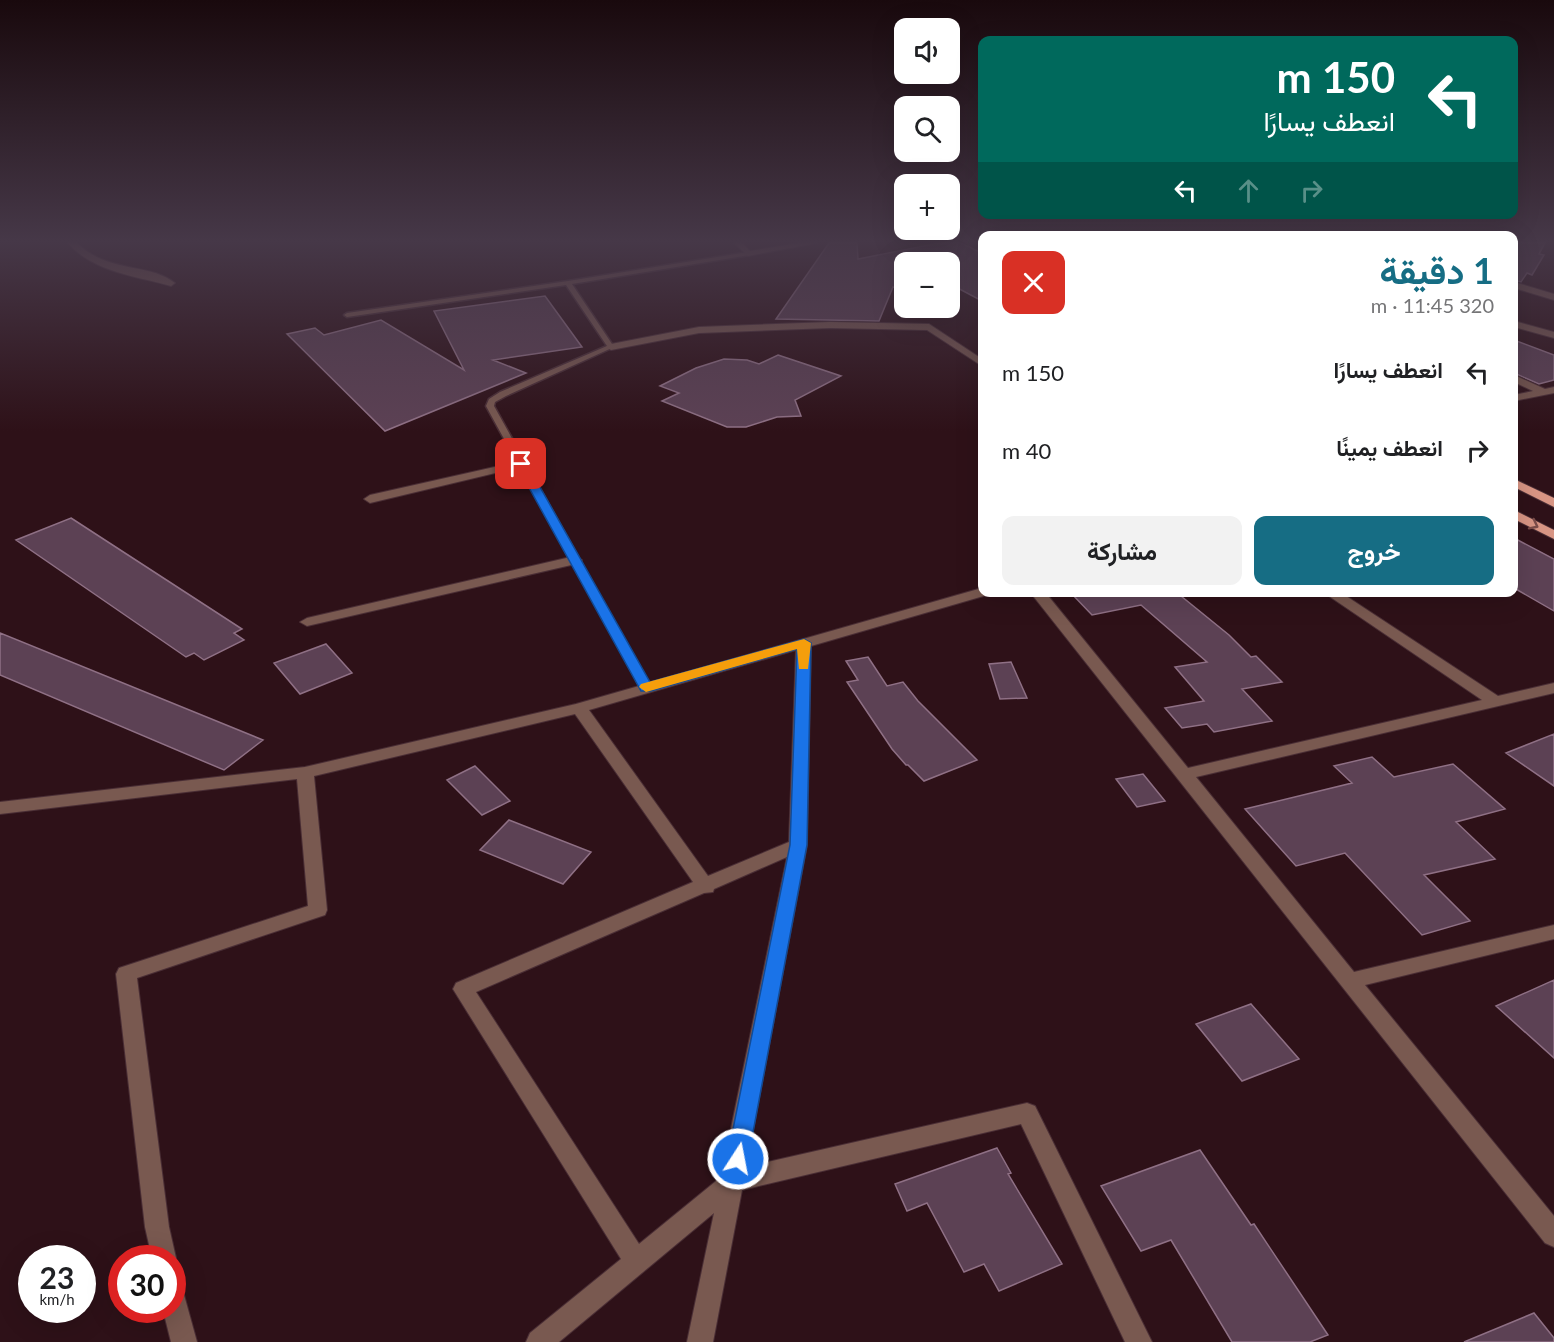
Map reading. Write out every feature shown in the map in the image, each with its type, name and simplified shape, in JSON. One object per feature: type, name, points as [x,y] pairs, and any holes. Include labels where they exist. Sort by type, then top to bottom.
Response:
[{"type":"main road","points":[[1518,485],[1554,503]]},
{"type":"main road","points":[[1518,516],[1554,535]]},
{"type":"street","points":[[611,346],[699,330],[830,325],[929,327],[978,360]]},
{"type":"street","points":[[1518,325],[1554,336]]},
{"type":"street","points":[[1518,379],[1549,391]]},
{"type":"street","points":[[1518,397],[1549,391]]},
{"type":"street","points":[[370,499],[521,464]]},
{"type":"street","points":[[307,622],[575,560]]},
{"type":"street","points":[[0,808],[305,773],[579,708],[978,593]]},
{"type":"street","points":[[1041,597],[1182,775],[1554,1234]]},
{"type":"street","points":[[1338,597],[1497,703]]},
{"type":"street","points":[[700,1342],[734,1181],[798,845],[804,643]]},
{"type":"street","points":[[1182,775],[1550,692]]},
{"type":"street","points":[[579,708],[706,886]]},
{"type":"street","points":[[161,1245],[156,1227],[126,974],[318,910],[305,773]]},
{"type":"street","points":[[637,1262],[463,989],[798,845]]},
{"type":"street","points":[[1349,981],[1554,932]]},
{"type":"street","points":[[539,1342],[734,1181],[1027,1113],[1139,1342]]},
{"type":"street","points":[[179,1323],[184,1342]]},
{"type":"lane","points":[[347,315],[412,306]]},
{"type":"lane","points":[[583,306],[611,346],[503,394],[492,401],[490,406],[646,688]]},
{"type":"building","points":[[474,306],[552,306],[582,347],[493,360],[526,373],[385,431],[287,334],[315,328],[324,335],[381,320],[464,370],[434,311]]},
{"type":"building","points":[[785,306],[885,306],[879,321],[776,319]]},
{"type":"building","points":[[1518,342],[1554,355],[1554,380],[1539,384],[1518,375]]},
{"type":"building","points":[[778,355],[841,376],[795,400],[801,416],[777,417],[746,427],[727,427],[662,401],[679,393],[660,386],[696,368],[724,359],[747,360],[759,364]]},
{"type":"building","points":[[71,518],[242,629],[234,633],[244,640],[204,660],[194,653],[186,657],[16,540]]},
{"type":"building","points":[[1518,540],[1554,559],[1554,611],[1518,590]]},
{"type":"building","points":[[1075,597],[1182,597],[1229,635],[1251,657],[1256,656],[1282,682],[1242,689],[1272,721],[1214,732],[1207,724],[1182,728],[1165,708],[1204,701],[1175,667],[1207,662],[1141,605],[1092,615]]},
{"type":"building","points":[[0,633],[263,740],[224,770],[0,675]]},
{"type":"building","points":[[326,644],[352,673],[300,694],[274,663]]},
{"type":"building","points":[[868,657],[887,686],[903,682],[918,701],[977,760],[924,781],[906,765],[892,749],[847,682],[858,680],[846,661]]},
{"type":"building","points":[[1011,662],[1027,698],[1000,699],[989,664]]},
{"type":"building","points":[[1554,734],[1554,786],[1506,753]]},
{"type":"building","points":[[1372,757],[1394,777],[1453,764],[1505,809],[1456,822],[1495,859],[1424,875],[1470,921],[1422,935],[1345,853],[1296,866],[1245,809],[1352,783],[1334,766]]},
{"type":"building","points":[[475,766],[510,801],[482,815],[447,780]]},
{"type":"building","points":[[1143,774],[1165,801],[1137,807],[1116,779]]},
{"type":"building","points":[[509,820],[591,852],[563,884],[480,850]]},
{"type":"building","points":[[1554,980],[1554,1058],[1496,1006]]},
{"type":"building","points":[[1251,1004],[1299,1059],[1242,1081],[1196,1024]]},
{"type":"building","points":[[997,1148],[1011,1173],[1008,1174],[1062,1264],[999,1291],[984,1264],[964,1272],[927,1203],[907,1211],[895,1184]]},
{"type":"building","points":[[1200,1150],[1251,1225],[1254,1224],[1328,1335],[1310,1342],[1232,1342],[1171,1240],[1141,1251],[1101,1186]]},
{"type":"building","points":[[1534,1313],[1554,1338],[1554,1342],[1464,1342]]},
{"type":"slow traffic","points":[[646,687],[804,643],[804,666]]},
{"type":"route","points":[[521,464],[646,688],[804,643],[798,845],[738,1159]]}]
